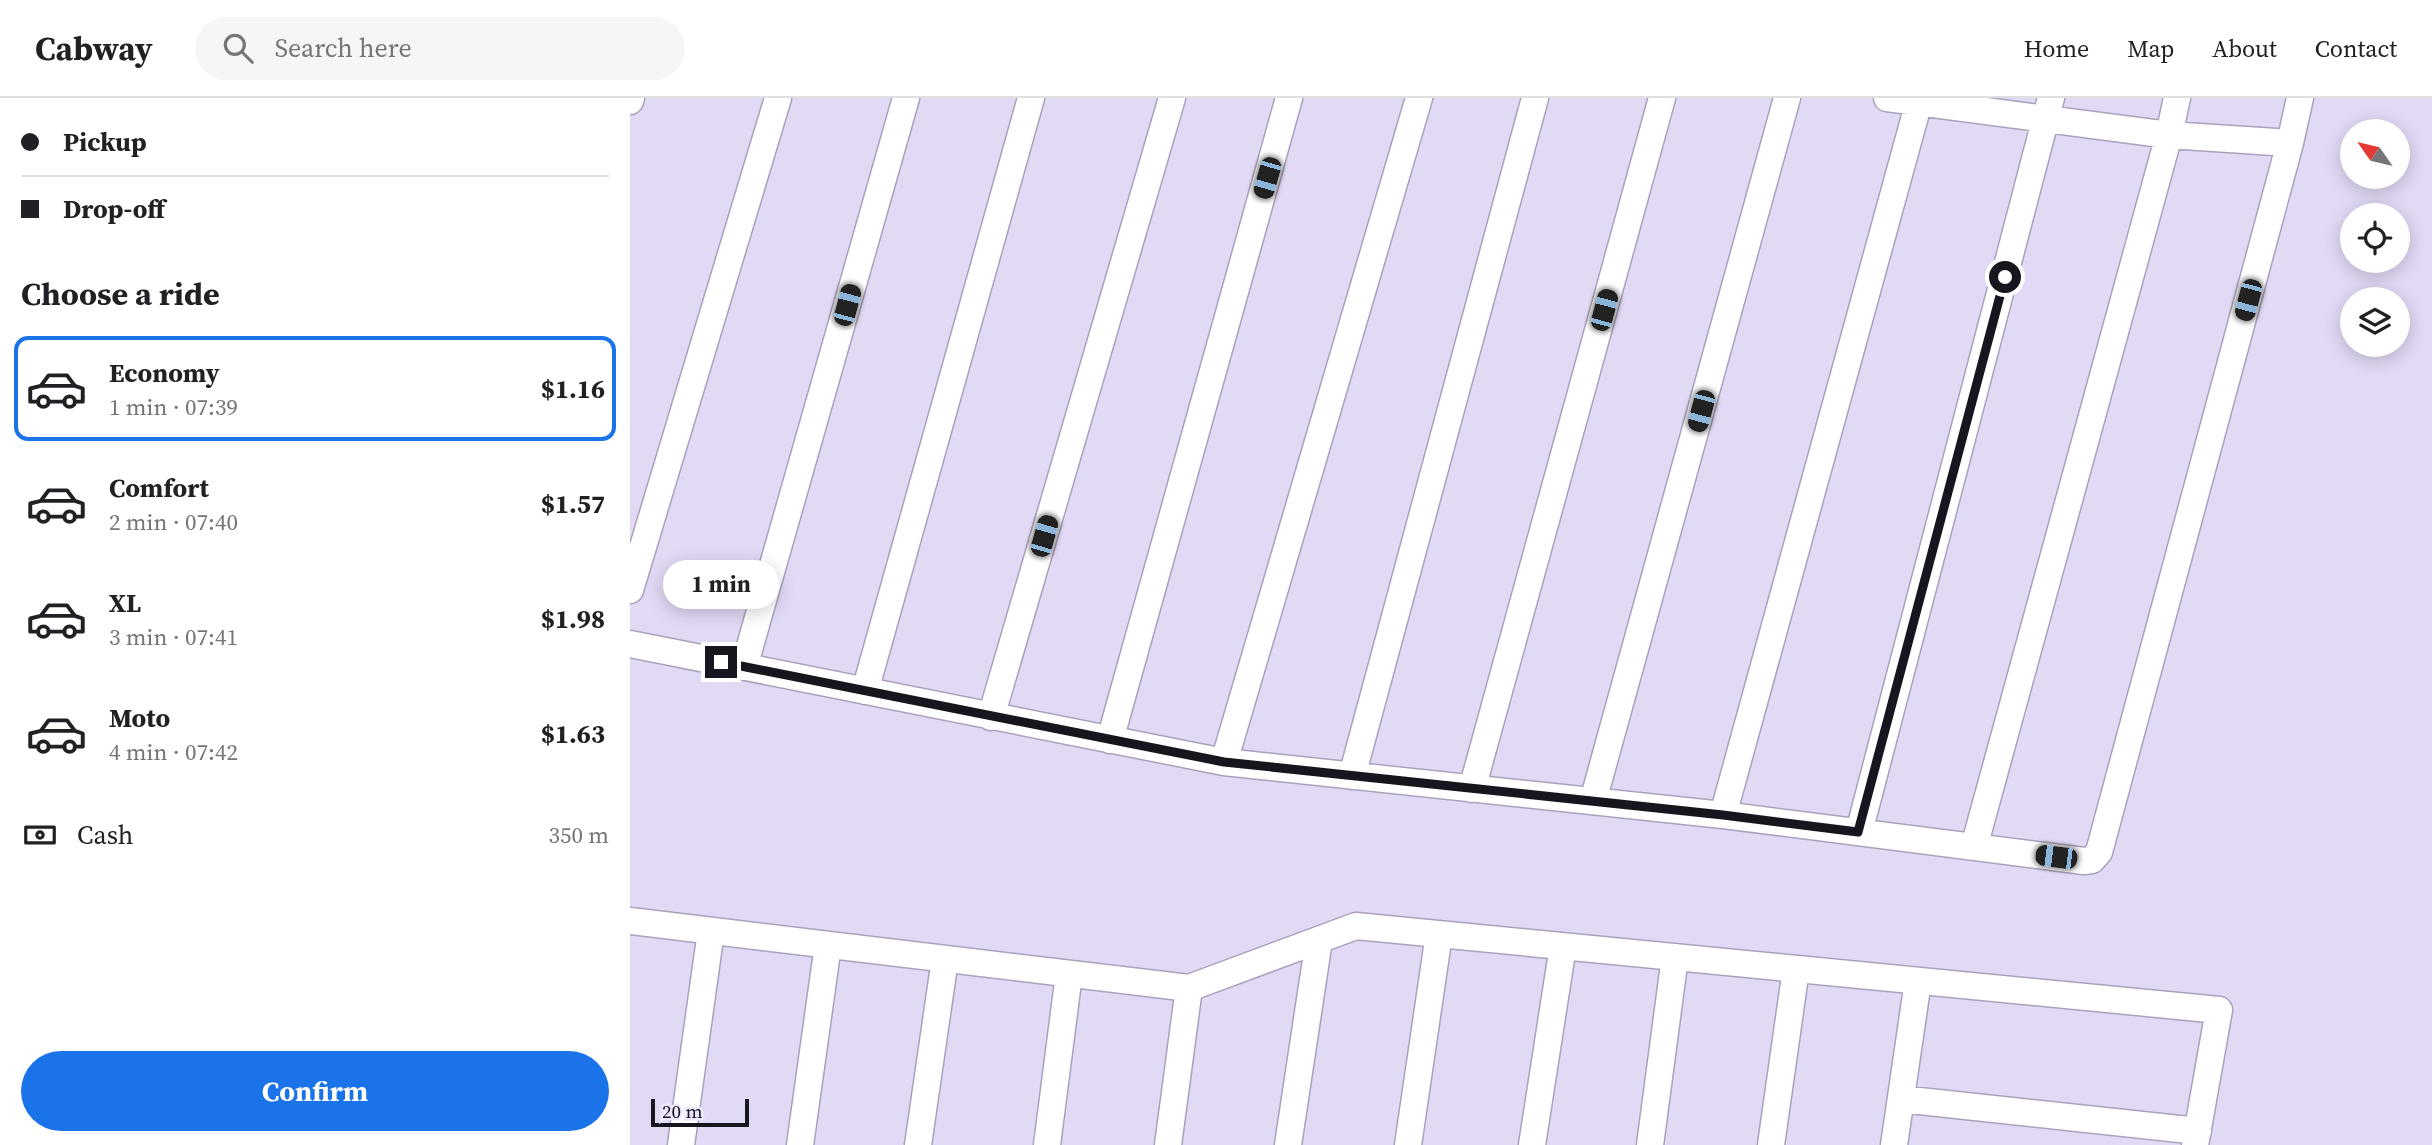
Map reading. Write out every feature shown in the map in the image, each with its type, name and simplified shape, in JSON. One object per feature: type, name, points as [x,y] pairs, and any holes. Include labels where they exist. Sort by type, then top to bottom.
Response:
[{"type":"street","points":[[630,590],[778,98]]},
{"type":"street","points":[[744,667],[906,98]]},
{"type":"street","points":[[865,691],[1031,98]]},
{"type":"street","points":[[992,717],[1172,98]]},
{"type":"street","points":[[1110,740],[1289,98]]},
{"type":"street","points":[[1224,762],[1419,98]]},
{"type":"street","points":[[1352,776],[1535,98]]},
{"type":"street","points":[[1472,789],[1662,98]]},
{"type":"street","points":[[1594,801],[1787,98]]},
{"type":"street","points":[[1886,98],[2049,108],[2169,135],[2290,143]]},
{"type":"street","points":[[1974,847],[2177,98]]},
{"type":"street","points":[[630,644],[1224,762],[1723,815],[2092,860],[2099,852],[2300,98]]},
{"type":"street","points":[[1723,815],[1920,100]]},
{"type":"street","points":[[1858,832],[2049,108]]},
{"type":"street","points":[[630,921],[1189,988],[1356,926],[2219,1010],[2197,1138],[1901,1099]]},
{"type":"street","points":[[681,1145],[711,931]]},
{"type":"street","points":[[1408,1145],[1439,934]]},
{"type":"street","points":[[1288,1145],[1319,940]]},
{"type":"street","points":[[800,1145],[828,945]]},
{"type":"street","points":[[1532,1145],[1563,946]]},
{"type":"street","points":[[1650,1145],[1675,957]]},
{"type":"street","points":[[918,1145],[946,959]]},
{"type":"street","points":[[1771,1145],[1797,969]]},
{"type":"street","points":[[1047,1145],[1069,974]]},
{"type":"street","points":[[1894,1145],[1918,981]]},
{"type":"street","points":[[1168,1145],[1189,988]]},
{"type":"route","points":[[721,662],[1224,762],[1858,832],[2005,277]]}]
